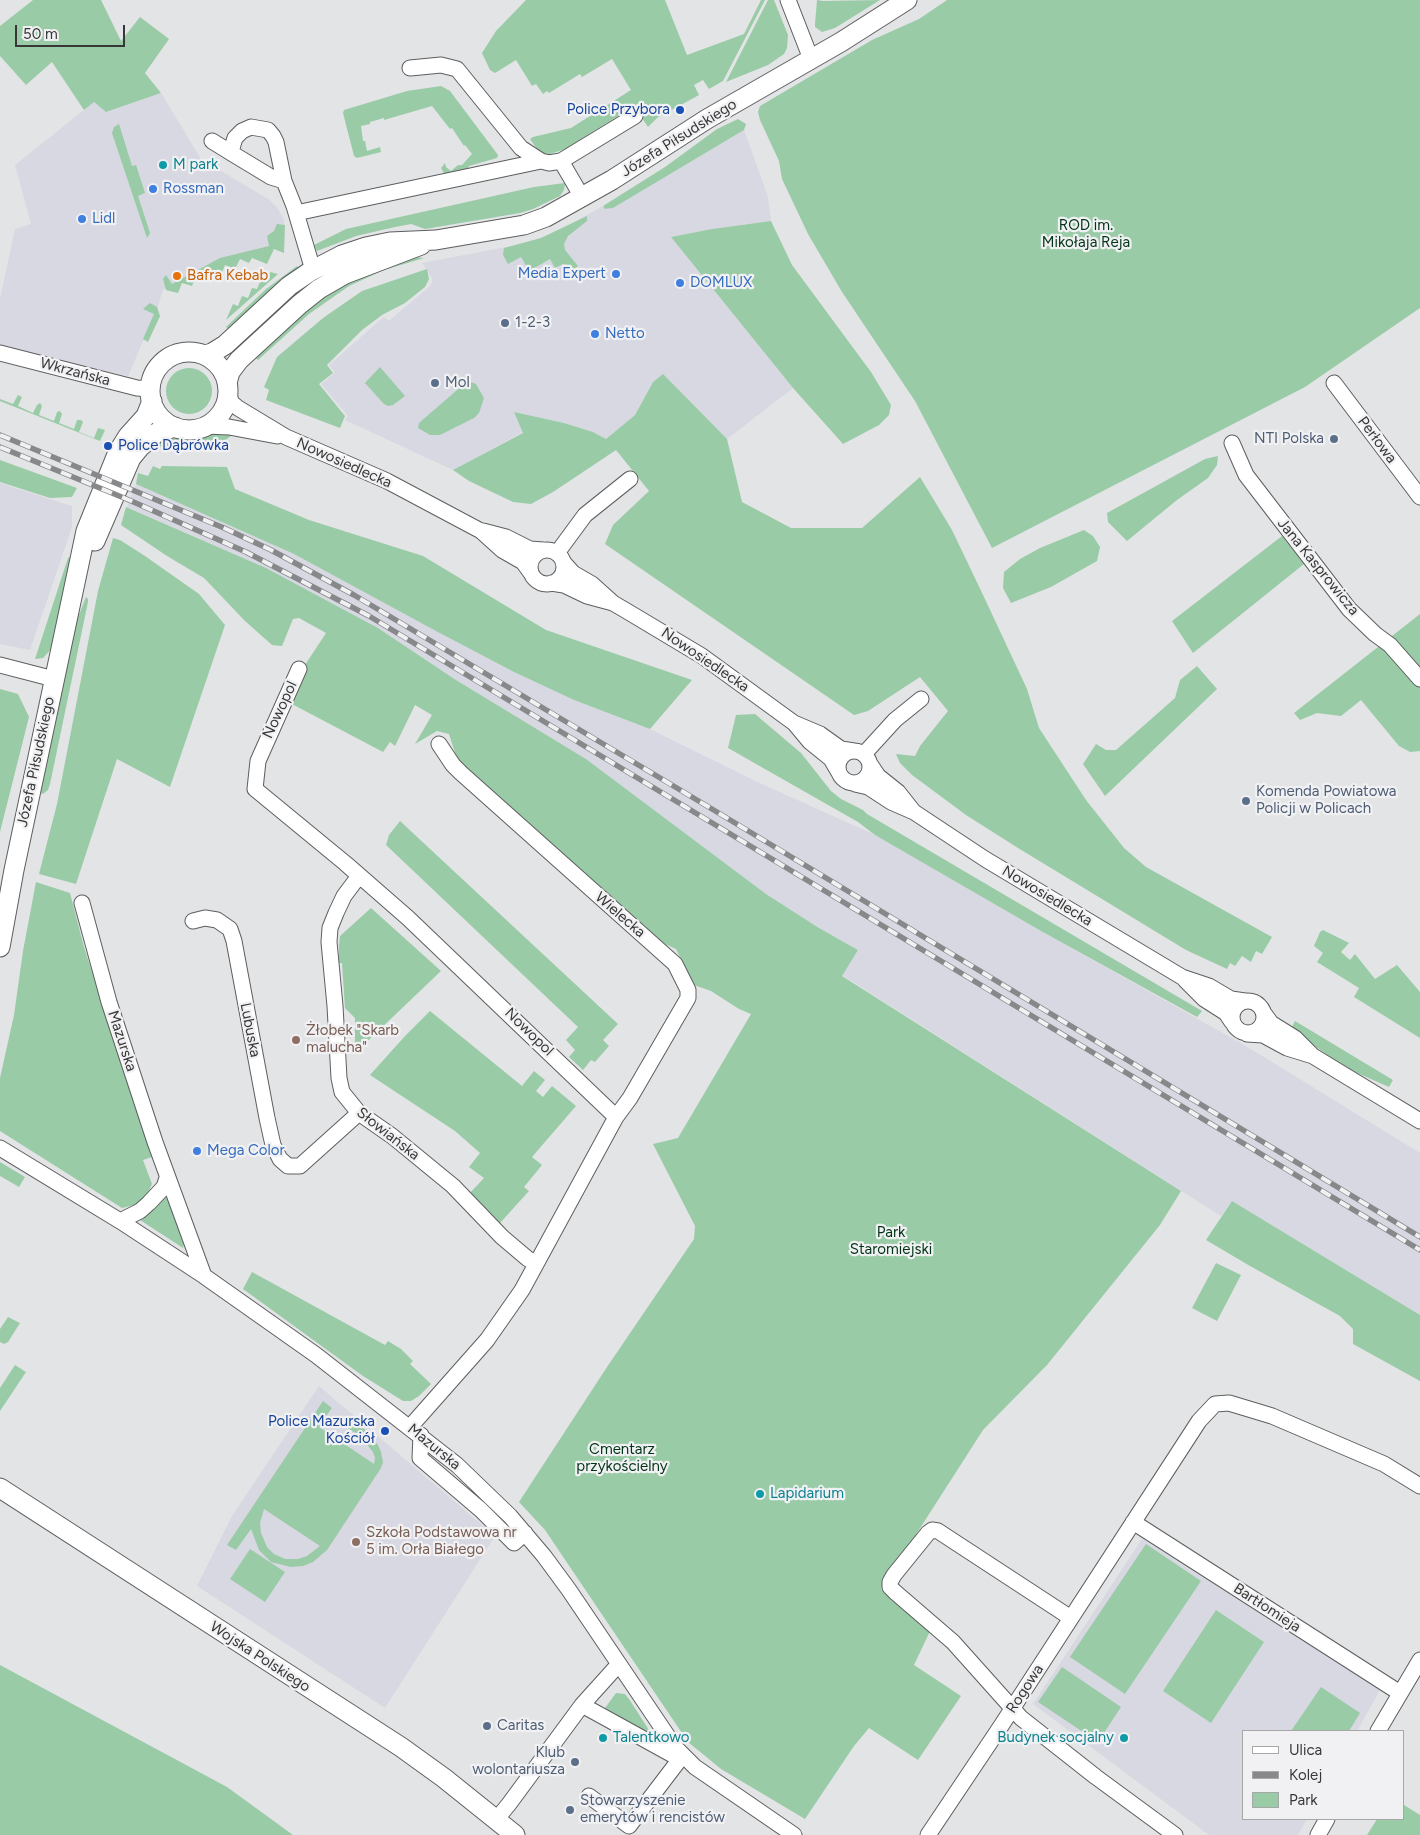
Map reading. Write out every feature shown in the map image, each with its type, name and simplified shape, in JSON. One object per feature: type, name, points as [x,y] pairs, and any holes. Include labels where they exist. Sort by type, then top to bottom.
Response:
[{"type":"street","name":"Józefa Piłsudskiego","points":[[0,947],[14,870],[86,530],[115,459],[125,440],[146,416],[153,378],[157,369],[168,358],[180,353],[195,352],[205,356],[212,354],[225,345],[284,290],[312,270],[342,255],[396,241],[436,240],[531,223],[546,217],[582,197],[728,106],[812,59],[908,0]]},
{"type":"street","points":[[791,1],[812,59]]},
{"type":"street","points":[[410,68],[441,65],[457,69],[520,148],[541,161],[549,163],[561,162],[634,116]]},
{"type":"street","points":[[233,154],[232,148],[235,138],[242,131],[251,127],[268,130],[276,142],[284,181],[296,213],[312,270]]},
{"type":"street","points":[[212,141],[271,177],[284,181]]},
{"type":"street","points":[[296,213],[541,161]]},
{"type":"street","points":[[561,162],[582,197]]},
{"type":"street","name":"Józefa Piłsudskiego","points":[[76,577],[97,536],[131,458],[140,447],[156,433],[175,427],[188,430],[206,426],[213,421],[222,411],[230,372],[239,360],[319,288],[345,274],[436,240]]},
{"type":"street","name":"Wkrzańska","points":[[0,352],[137,388],[151,395]]},
{"type":"street","points":[[205,356],[220,367],[228,388]]},
{"type":"street","name":"Perłowa","points":[[1334,383],[1420,497]]},
{"type":"street","name":"Nowosiedlecka","points":[[228,388],[232,403],[286,437],[387,481],[481,531],[502,550],[523,562],[539,582],[564,585],[587,596],[613,604],[702,656],[794,723],[820,734],[841,748],[863,756],[878,776],[898,792],[914,812]]},
{"type":"street","points":[[151,395],[160,416],[175,427]]},
{"type":"street","name":"Nowosiedlecka","points":[[206,426],[229,426],[286,437]]},
{"type":"street","name":"Jana Kasprowicza","points":[[1232,443],[1246,475],[1349,609],[1375,634],[1390,644],[1420,679]]},
{"type":"street","points":[[555,555],[585,515],[630,478]]},
{"type":"street","name":"Nowosiedlecka","points":[[481,531],[506,537],[530,550],[555,555],[573,573],[592,584],[613,604]]},
{"type":"street","points":[[531,573],[532,559],[536,554],[555,555]]},
{"type":"street","points":[[551,583],[561,577],[564,569],[555,555]]},
{"type":"street","points":[[0,665],[54,679]]},
{"type":"street","name":"Nowopol","points":[[299,669],[258,761],[255,790],[345,863],[408,918],[616,1116]]},
{"type":"street","points":[[863,756],[895,720],[921,699]]},
{"type":"street","name":"Nowosiedlecka","points":[[794,723],[812,744],[831,759],[844,780],[868,787],[891,802],[914,812],[969,848],[1182,977],[1209,986],[1231,999],[1256,1003],[1271,1023],[1295,1038],[1313,1056],[1420,1121]]},
{"type":"street","name":"Wielecka","points":[[439,744],[453,765],[461,773],[675,964],[684,980],[688,990],[686,1003],[630,1098],[616,1116]]},
{"type":"street","points":[[838,771],[841,757],[848,752],[863,756]]},
{"type":"street","points":[[855,784],[861,783],[868,777],[870,772],[863,756]]},
{"type":"street","name":"Słowiańska","points":[[359,876],[344,896],[330,928],[329,942],[335,1006],[338,1078],[342,1092],[360,1113],[397,1140],[452,1186],[497,1232],[528,1259],[536,1263]]},
{"type":"street","name":"Mazurska","points":[[82,903],[110,1002],[167,1178],[204,1276]]},
{"type":"street","name":"Lubuska","points":[[193,921],[205,918],[217,920],[230,929],[234,941],[273,1145],[280,1159],[288,1166],[300,1166],[360,1113]]},
{"type":"street","name":"Nowosiedlecka","points":[[1182,977],[1202,997],[1226,1013],[1237,1029],[1247,1034],[1263,1035],[1287,1048],[1313,1056]]},
{"type":"street","points":[[1232,1022],[1233,1008],[1240,1002],[1245,1001]]},
{"type":"street","points":[[1247,1034],[1260,1028],[1264,1020],[1263,1012]]},
{"type":"street","points":[[616,1116],[522,1290],[487,1340],[430,1402],[415,1431],[420,1458],[481,1510],[519,1538],[569,1590],[675,1748],[695,1767]]},
{"type":"street","name":"Mazurska","points":[[0,1148],[120,1221],[204,1276],[316,1355],[415,1431]]},
{"type":"street","points":[[120,1221],[140,1211],[149,1203],[164,1187],[167,1178]]},
{"type":"street","name":"Rogowa","points":[[928,1835],[1199,1421],[1215,1404],[1229,1403],[1272,1416],[1369,1457],[1420,1486]]},
{"type":"street","name":"Wojska Polskiego","points":[[0,1488],[401,1747],[515,1835]]},
{"type":"street","name":"Bartłomieja","points":[[1134,1522],[1400,1693]]},
{"type":"street","points":[[1071,1618],[938,1531],[932,1530],[928,1533],[890,1582],[890,1587],[953,1642],[1021,1718],[1088,1771],[1175,1835]]},
{"type":"street","points":[[1379,1730],[1420,1660]]},
{"type":"street","points":[[496,1820],[582,1705],[618,1665]]},
{"type":"street","points":[[582,1705],[695,1767],[794,1835]]},
{"type":"street","points":[[589,1796],[629,1826],[680,1759]]},
{"type":"street","points":[[1318,1835],[1326,1820]]},
{"type":"shaded area","points":[[161,93],[201,159],[268,199],[277,207],[284,220],[284,247],[218,263],[163,290],[157,309],[128,376],[0,347],[0,299],[15,229],[31,224],[15,165],[94,102],[107,112]]},
{"type":"shaded area","points":[[744,130],[768,197],[771,221],[671,237],[793,388],[727,439],[662,375],[653,382],[635,415],[606,439],[593,432],[564,423],[514,412],[523,432],[453,470],[345,420],[348,416],[321,384],[335,373],[329,365],[384,317],[389,321],[430,286],[433,280],[422,263],[522,244],[541,238],[560,230],[603,206],[605,209],[613,208]]},
{"type":"shaded area","points":[[0,483],[72,506],[72,527],[30,650],[0,644]]},
{"type":"shaded area","points":[[136,484],[294,554],[514,672],[574,700],[650,729],[753,780],[875,835],[1246,1046],[1420,1153],[1420,1315],[1232,1201],[1221,1216],[842,975],[858,950],[766,894],[586,759],[456,680],[378,628],[266,568],[127,507]]},
{"type":"shaded area","name":"Szkoła Podstawowa nr 5 im. Orła Białego","points":[[319,1386],[495,1536],[385,1708],[197,1586],[232,1516]]},
{"type":"shaded area","points":[[1142,1539],[1380,1690],[1358,1730],[1242,1730],[1242,1820],[1306,1820],[1298,1835],[1209,1835],[1033,1704]]},
{"type":"green space","points":[[33,0],[101,0],[121,41],[140,17],[169,39],[145,73],[161,93],[106,112],[94,102],[84,110],[52,62],[26,85],[0,56],[0,26]]},
{"type":"green space","points":[[526,0],[665,0],[687,55],[744,34],[761,0],[765,0],[723,81],[709,89],[703,80],[694,85],[699,95],[657,118],[648,127],[642,118],[647,115],[639,103],[565,149],[550,154],[540,153],[530,139],[571,128],[631,90],[612,59],[582,77],[580,74],[549,93],[547,91],[543,94],[536,84],[532,86],[516,60],[495,73],[490,70],[482,53],[496,31]]},
{"type":"green space","points":[[768,0],[774,0],[788,35],[787,48],[784,54],[768,65],[726,82]]},
{"type":"green space","points":[[817,0],[880,0],[835,28],[822,32],[815,27]]},
{"type":"green space","name":"ROD im. Mikołaja Reja","points":[[947,0],[1420,0],[1420,308],[1305,387],[992,548],[915,401],[842,292],[808,234],[782,179],[779,161],[758,112],[760,106],[872,40],[919,19]]},
{"type":"green space","points":[[441,86],[450,91],[498,155],[497,158],[469,166],[467,172],[445,175],[441,168],[445,163],[446,167],[451,171],[458,165],[462,165],[472,154],[432,106],[361,126],[363,141],[365,141],[367,151],[380,147],[381,152],[357,158],[354,156],[343,113],[344,110],[407,91]]},
{"type":"green space","points":[[738,119],[746,124],[744,130],[613,208],[605,209],[603,206],[665,167],[717,129]]},
{"type":"green space","points":[[119,124],[132,166],[136,165],[145,193],[138,196],[150,233],[147,238],[112,133],[114,127]]},
{"type":"green space","points":[[565,183],[564,190],[560,196],[520,213],[425,229],[411,224],[356,236],[317,251],[314,245],[346,229],[534,187]]},
{"type":"green space","points":[[587,216],[587,221],[568,236],[564,244],[565,250],[578,266],[572,271],[567,265],[563,264],[555,268],[550,259],[529,271],[521,257],[508,264],[503,255],[504,248],[541,238]]},
{"type":"green space","points":[[771,221],[792,265],[871,372],[891,405],[889,415],[879,425],[843,444],[793,388],[671,237]]},
{"type":"green space","points":[[277,224],[285,225],[284,253],[274,249],[267,264],[252,258],[249,263],[240,259],[235,269],[225,265],[221,275],[211,271],[206,280],[196,276],[192,286],[182,283],[178,293],[166,290],[163,279],[166,275],[172,284],[220,258],[269,246],[267,236],[274,231]]},
{"type":"green space","points":[[414,257],[424,258],[384,270],[349,286],[309,314],[258,360],[255,357],[315,302],[347,282]]},
{"type":"green space","points":[[297,266],[299,269],[230,330],[226,327],[266,289]]},
{"type":"green space","points":[[427,269],[429,279],[425,287],[405,303],[382,315],[362,330],[327,365],[333,373],[319,384],[345,416],[340,428],[266,400],[269,390],[264,387],[277,357],[323,318],[362,291]]},
{"type":"green space","points":[[270,272],[278,274],[226,320],[233,304],[238,306],[242,296],[248,298],[252,288],[257,289],[261,280],[266,281]]},
{"type":"green space","points":[[150,303],[157,307],[160,316],[148,342],[143,339],[154,314],[143,309]]},
{"type":"green space","points":[[380,367],[405,396],[393,405],[388,406],[384,404],[365,383]]},
{"type":"green space","points":[[184,368],[194,368],[208,378],[212,391],[208,404],[202,410],[194,414],[184,414],[170,404],[166,396],[166,386],[176,372]]},
{"type":"green space","points":[[663,374],[727,439],[742,502],[791,528],[862,528],[920,477],[952,530],[984,597],[1027,689],[1039,728],[1086,800],[1124,848],[1146,867],[1272,937],[1262,954],[1256,951],[1251,962],[1242,956],[1235,966],[1230,963],[1227,969],[1186,950],[966,815],[912,775],[900,763],[896,754],[915,756],[920,746],[948,711],[920,677],[868,711],[854,715],[605,544],[613,525],[649,491],[616,450],[553,492],[531,504],[513,502],[469,481],[453,470],[523,433],[514,412],[564,423],[593,432],[606,439],[635,415],[653,382]]},
{"type":"green space","points":[[471,382],[476,384],[484,398],[479,413],[474,418],[440,435],[430,435],[418,428],[419,423],[464,384]]},
{"type":"green space","points":[[18,395],[22,397],[18,406],[33,413],[40,403],[42,406],[39,415],[54,421],[57,412],[60,411],[62,414],[59,423],[74,429],[77,420],[81,420],[83,422],[79,432],[94,438],[98,428],[105,430],[100,441],[0,401],[0,399],[13,404]]},
{"type":"green space","points":[[216,432],[235,433],[224,441],[201,446],[161,447],[157,444],[172,439],[198,439]]},
{"type":"green space","points":[[1218,456],[1217,465],[1208,478],[1177,500],[1127,541],[1108,522],[1107,513],[1205,459]]},
{"type":"green space","points":[[0,460],[77,488],[72,497],[50,498],[0,482]]},
{"type":"green space","points":[[153,466],[160,469],[162,466],[227,467],[235,489],[309,520],[423,556],[546,630],[692,680],[650,729],[574,700],[514,672],[294,554],[136,484],[138,473],[148,476]]},
{"type":"green space","name":"Park Staromiejski","points":[[126,507],[266,568],[378,628],[456,680],[586,759],[766,894],[858,950],[842,976],[1181,1191],[1160,1225],[1047,1365],[983,1430],[881,1589],[931,1629],[914,1665],[961,1696],[918,1760],[869,1728],[854,1746],[805,1819],[721,1769],[688,1742],[545,1530],[519,1502],[607,1367],[694,1239],[695,1226],[653,1144],[678,1138],[751,1014],[739,1009],[711,991],[694,985],[676,949],[665,944],[458,762],[449,734],[437,731],[415,744],[432,715],[415,705],[395,746],[390,742],[383,752],[290,703],[305,665],[326,633],[299,618],[293,619],[282,646],[272,645],[245,621],[204,578],[121,525]]},
{"type":"green space","points":[[1084,530],[1093,536],[1100,547],[1097,561],[1051,587],[1011,603],[1003,588],[1004,572],[1020,559],[1040,548]]},
{"type":"green space","points":[[1282,536],[1304,564],[1193,653],[1172,621]]},
{"type":"green space","points":[[113,538],[120,540],[145,556],[199,594],[225,625],[170,787],[117,759],[76,884],[39,874],[57,804],[98,591]]},
{"type":"green space","points":[[73,557],[53,647],[43,658],[35,659],[68,558]]},
{"type":"green space","points":[[86,597],[88,602],[50,784],[48,790],[43,794],[38,792],[74,627]]},
{"type":"green space","points":[[1420,614],[1420,751],[1410,752],[1399,746],[1361,700],[1341,716],[1317,713],[1300,720],[1294,713]]},
{"type":"green space","points":[[1197,666],[1217,689],[1105,796],[1083,764],[1096,744],[1106,750],[1116,750],[1175,698],[1180,680]]},
{"type":"green space","points":[[0,689],[18,694],[29,717],[0,832]]},
{"type":"green space","points":[[755,714],[801,753],[831,791],[841,799],[863,810],[1202,1011],[1197,1017],[1041,931],[875,835],[858,822],[728,748],[736,715]]},
{"type":"green space","points":[[400,821],[618,1024],[603,1040],[609,1046],[595,1062],[591,1060],[583,1070],[569,1057],[575,1050],[566,1040],[578,1027],[386,845],[389,835]]},
{"type":"green space","points":[[36,882],[70,893],[84,947],[152,1157],[143,1160],[152,1184],[145,1199],[134,1205],[122,1208],[0,1131],[0,1078],[14,1015],[23,951]]},
{"type":"green space","points":[[371,908],[441,971],[355,1053],[355,1018],[345,1008],[342,963],[339,963],[339,945],[340,936]]},
{"type":"green space","points":[[1323,930],[1349,943],[1341,952],[1350,960],[1355,954],[1375,979],[1397,965],[1420,992],[1420,1038],[1354,997],[1359,988],[1317,962],[1323,953],[1314,946],[1320,932]]},
{"type":"green space","points":[[430,1011],[522,1086],[534,1071],[545,1080],[536,1091],[543,1097],[552,1086],[576,1106],[532,1157],[542,1165],[524,1187],[529,1191],[500,1223],[470,1193],[484,1178],[469,1167],[480,1153],[455,1131],[370,1075]]},
{"type":"green space","points":[[1295,1021],[1393,1080],[1389,1087],[1355,1072],[1333,1059],[1291,1029]]},
{"type":"green space","points":[[0,1162],[25,1177],[19,1187],[0,1176]]},
{"type":"green space","points":[[168,1197],[184,1243],[183,1248],[137,1218],[161,1199]]},
{"type":"green space","points":[[1232,1201],[1420,1315],[1420,1381],[1353,1344],[1353,1329],[1340,1316],[1206,1240]]},
{"type":"green space","points":[[1216,1263],[1241,1275],[1217,1321],[1192,1308]]},
{"type":"green space","points":[[252,1272],[385,1345],[388,1341],[401,1349],[413,1361],[410,1364],[431,1384],[411,1401],[403,1401],[363,1376],[243,1289]]},
{"type":"green space","points":[[8,1317],[20,1323],[8,1342],[4,1344],[0,1342],[0,1329]]},
{"type":"green space","points":[[15,1365],[26,1372],[0,1411],[0,1388]]},
{"type":"green space","points":[[323,1401],[332,1408],[326,1416],[335,1416],[360,1425],[378,1445],[383,1462],[381,1468],[327,1550],[313,1562],[303,1566],[291,1567],[271,1562],[259,1550],[251,1529],[236,1550],[227,1545]],"holes":[[[333,1424],[348,1428],[360,1436],[373,1452],[374,1464],[319,1427]],[[264,1509],[320,1546],[307,1556],[298,1559],[285,1559],[274,1554],[267,1547],[261,1533],[260,1523]]]},
{"type":"green space","points":[[1146,1544],[1201,1581],[1125,1694],[1070,1657]]},
{"type":"green space","points":[[250,1549],[285,1572],[265,1602],[230,1579]]},
{"type":"green space","points":[[1216,1610],[1264,1642],[1211,1723],[1163,1691]]},
{"type":"green space","points":[[0,1665],[227,1787],[293,1835],[0,1835]]},
{"type":"green space","points":[[1062,1667],[1121,1707],[1098,1742],[1038,1702]]},
{"type":"green space","points":[[1321,1687],[1360,1713],[1350,1730],[1292,1730]]},
{"type":"green space","points":[[616,1693],[625,1694],[629,1699],[649,1730],[648,1734],[605,1708]]},
{"type":"green space","points":[[1405,1806],[1420,1815],[1420,1835],[1367,1835],[1376,1820],[1405,1820]]},
{"type":"railway","points":[[0,435],[224,528],[271,550],[354,595],[1420,1237]]},
{"type":"railway","points":[[0,447],[129,500],[246,552],[369,616],[1420,1250]]},
{"type":"place","name":"Police Przybora","points":[[680,110]]},
{"type":"place","name":"M park","points":[[163,165]]},
{"type":"place","name":"Rossman","points":[[153,189]]},
{"type":"place","name":"Lidl","points":[[82,219]]},
{"type":"place","name":"Media Expert","points":[[616,274]]},
{"type":"place","name":"Bafra Kebab","points":[[177,276]]},
{"type":"place","name":"DOMLUX","points":[[680,283]]},
{"type":"place","name":"1-2-3","points":[[505,323]]},
{"type":"place","name":"Netto","points":[[595,334]]},
{"type":"place","name":"Mol","points":[[435,383]]},
{"type":"place","name":"NTI Polska","points":[[1334,439]]},
{"type":"place","name":"Police Dąbrówka","points":[[108,446]]},
{"type":"place","name":"Komenda Powiatowa Policji w Policach","points":[[1246,801]]},
{"type":"place","name":"Żłobek \"Skarb malucha\"","points":[[296,1040]]},
{"type":"place","name":"Mega Color","points":[[197,1151]]},
{"type":"place","name":"Police Mazurska Kościół","points":[[385,1431]]},
{"type":"place","name":"Lapidarium","points":[[760,1494]]},
{"type":"place","name":"Szkoła Podstawowa nr 5 im. Orła Białego","points":[[356,1542]]},
{"type":"place","name":"Caritas","points":[[487,1726]]},
{"type":"place","name":"Talentkowo","points":[[603,1738]]},
{"type":"place","name":"Budynek socjalny","points":[[1124,1738]]},
{"type":"place","name":"Klub wolontariusza","points":[[575,1762]]},
{"type":"place","name":"Stowarzyszenie emerytów i rencistów","points":[[570,1810]]},
{"type":"park label","name":"Cmentarz przykościelny","points":[[622,1458]]}]
